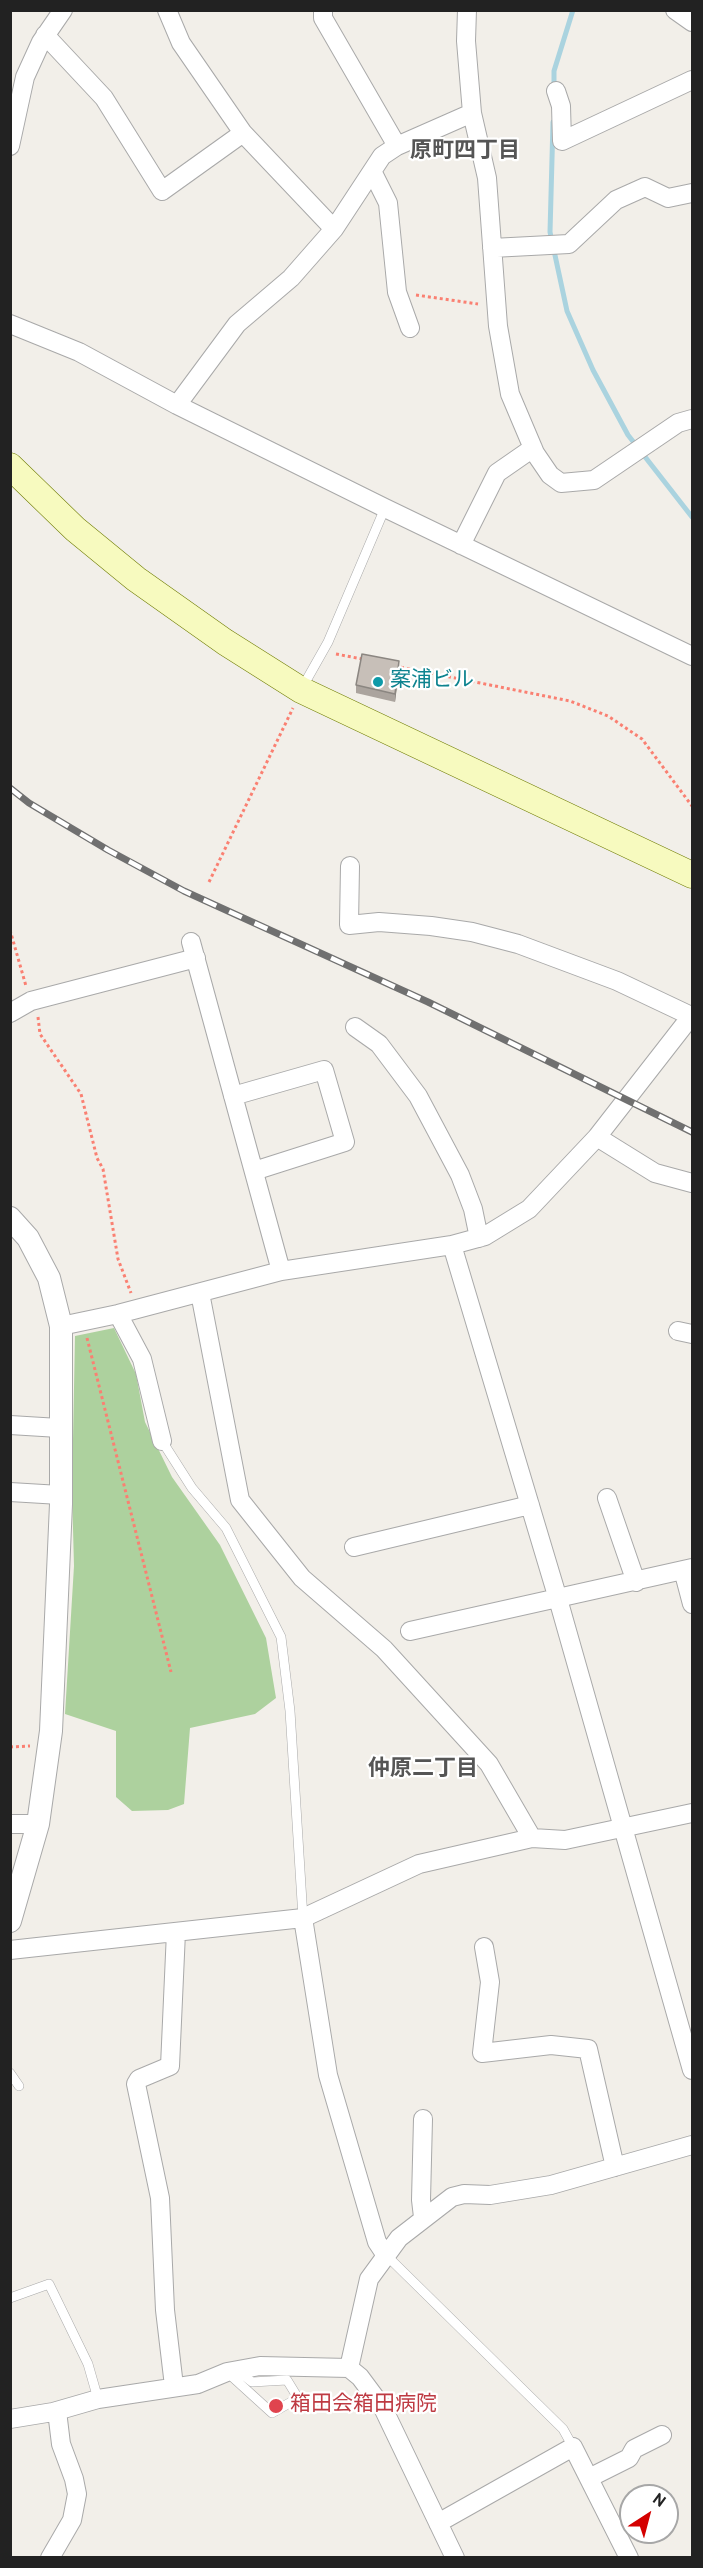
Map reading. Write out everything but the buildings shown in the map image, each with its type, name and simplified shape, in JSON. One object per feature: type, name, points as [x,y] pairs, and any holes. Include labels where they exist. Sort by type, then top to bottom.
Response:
[{"type":"main road","points":[[10,466],[75,528],[136,579],[210,632],[301,690],[693,876]]},
{"type":"street","points":[[10,146],[25,77],[45,36],[63,10]]},
{"type":"street","points":[[167,10],[181,43],[243,133],[334,229]]},
{"type":"street","points":[[467,10],[466,41],[472,113],[487,178],[496,306],[510,394],[533,448],[550,475],[561,483],[594,480],[678,423],[693,419]]},
{"type":"street","points":[[675,10],[693,22]]},
{"type":"street","points":[[320,13],[397,146]]},
{"type":"street","points":[[45,36],[104,98],[162,191],[243,133]]},
{"type":"street","points":[[556,91],[561,106],[562,141],[693,80]]},
{"type":"street","points":[[177,405],[237,324],[291,278],[334,229],[373,173],[382,156],[397,146],[472,113]]},
{"type":"street","points":[[373,173],[388,203],[397,292],[410,328]]},
{"type":"street","points":[[492,248],[569,244],[616,200],[645,187],[668,198],[693,193]]},
{"type":"street","points":[[10,324],[79,352],[177,405],[385,508],[693,656]]},
{"type":"street","points":[[460,545],[497,473],[533,448]]},
{"type":"street","points":[[61,1326],[138,1309],[281,1271],[453,1245],[479,1238],[505,1227],[529,1209],[597,1137],[692,1015],[599,974],[518,944],[472,932],[431,926],[379,922],[349,925],[350,866]]},
{"type":"street","points":[[10,1013],[31,1001],[194,950],[281,1271]]},
{"type":"street","points":[[355,1027],[379,1044],[418,1096],[460,1175],[473,1209],[479,1238]]},
{"type":"street","points":[[233,1096],[324,1070],[345,1142],[254,1171]]},
{"type":"street","points":[[597,1137],[655,1173],[693,1183]]},
{"type":"street","points":[[10,1921],[38,1824],[51,1731],[60,1495],[61,1326],[49,1278],[15,1229]]},
{"type":"street","points":[[453,1245],[558,1599],[693,2070]]},
{"type":"street","points":[[200,1293],[240,1500],[302,1578],[384,1649],[489,1764],[532,1838]]},
{"type":"street","points":[[118,1314],[142,1359],[162,1441]]},
{"type":"street","points":[[10,1425],[59,1428]]},
{"type":"street","points":[[10,1492],[60,1495]]},
{"type":"street","points":[[607,1498],[636,1582]]},
{"type":"street","points":[[354,1547],[530,1505]]},
{"type":"street","points":[[410,1631],[688,1569],[693,1604]]},
{"type":"street","points":[[10,1950],[303,1918],[419,1864],[532,1838],[565,1840],[693,1813]]},
{"type":"street","points":[[10,1824],[38,1824]]},
{"type":"street","points":[[303,1918],[328,2075],[377,2242],[385,2254]]},
{"type":"street","points":[[174,2386],[165,2310],[160,2198],[136,2084],[139,2079],[170,2066],[176,1932]]},
{"type":"street","points":[[484,1947],[490,1982],[482,2053],[551,2045],[588,2049],[615,2167]]},
{"type":"street","points":[[423,2119],[421,2200],[423,2217]]},
{"type":"street","points":[[349,2367],[369,2279],[385,2254],[423,2217],[452,2197],[464,2194],[490,2195],[551,2185],[693,2145]]},
{"type":"street","points":[[10,2419],[57,2411],[98,2399],[198,2384],[232,2371],[260,2366],[349,2367],[360,2377],[383,2408],[455,2558]]},
{"type":"street","points":[[50,2558],[72,2520],[76,2494],[74,2479],[61,2444],[57,2411]]},
{"type":"street","points":[[589,2478],[629,2458],[634,2449],[662,2435]]},
{"type":"street","points":[[438,2523],[573,2447],[629,2558]]},
{"type":"lane","points":[[301,690],[323,651],[385,508]]},
{"type":"lane","points":[[162,1441],[192,1488],[226,1528],[281,1637],[290,1711],[303,1918]]},
{"type":"lane","points":[[10,2073],[19,2086]]},
{"type":"lane","points":[[385,2254],[563,2429],[573,2447]]},
{"type":"lane","points":[[10,2298],[49,2283],[88,2364],[98,2399]]},
{"type":"lane","points":[[232,2371],[252,2382],[287,2380],[298,2398],[272,2413],[232,2371]]},
{"type":"path","points":[[397,292],[496,306]]},
{"type":"path","points":[[323,651],[368,660]]},
{"type":"path","points":[[391,665],[570,701],[609,716],[642,739],[693,806]]},
{"type":"path","points":[[209,882],[301,690]]},
{"type":"path","points":[[10,930],[31,1001],[37,1013],[40,1034],[81,1094],[97,1158],[103,1169],[118,1259],[138,1309]]},
{"type":"path","points":[[83,1321],[171,1672]]},
{"type":"green space","points":[[114,1328],[136,1374],[145,1422],[172,1477],[220,1545],[266,1638],[276,1698],[255,1714],[190,1728],[184,1804],[168,1810],[132,1811],[116,1797],[116,1731],[65,1714],[74,1566],[72,1491],[75,1336]]},
{"type":"waterway","points":[[554,89],[554,71],[573,10]]},
{"type":"waterway","points":[[553,122],[550,232],[567,311],[593,370],[628,435],[692,517]]},
{"type":"railway","points":[[10,788],[29,803],[108,850],[184,891],[428,1002],[692,1132]]},
{"type":"place","name":"案浦ビル","points":[[378,682]]},
{"type":"place","name":"箱田会箱田病院","points":[[276,2406]]},
{"type":"district","name":"原町四丁目","points":[[465,153]]},
{"type":"district","name":"仲原二丁目","points":[[423,1771]]}]
